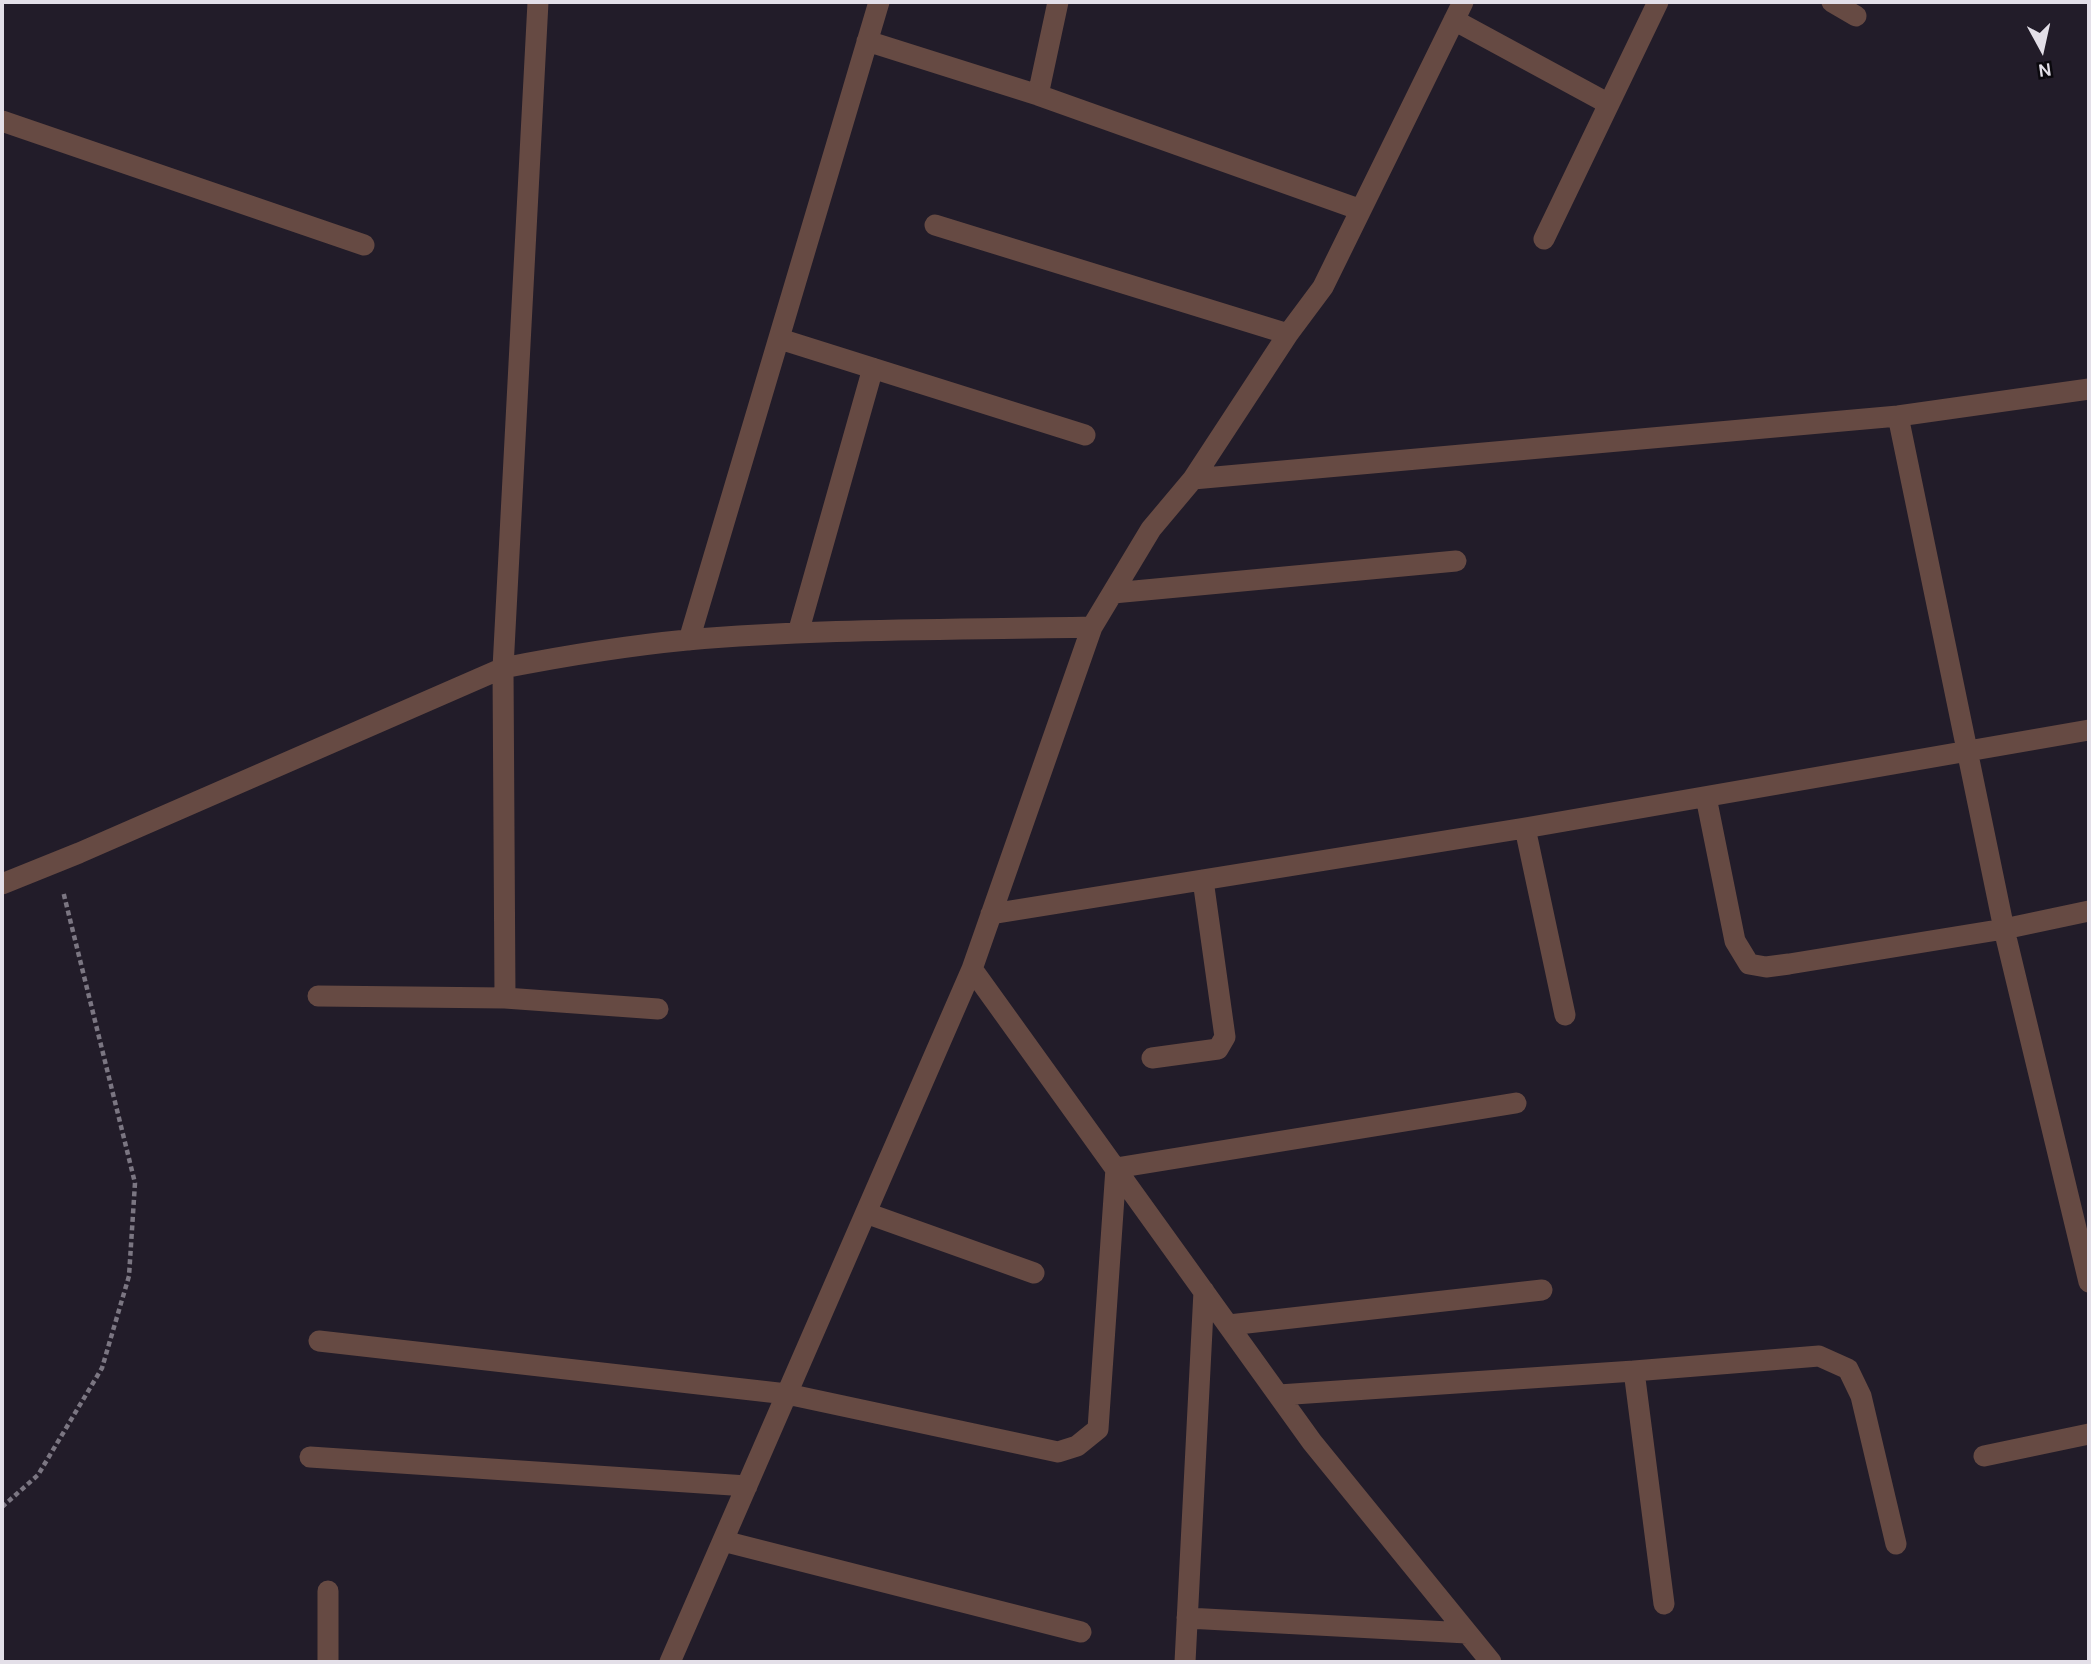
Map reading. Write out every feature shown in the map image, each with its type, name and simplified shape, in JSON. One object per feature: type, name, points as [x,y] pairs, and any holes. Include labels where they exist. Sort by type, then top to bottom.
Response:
[{"type":"street","points":[[505,998],[503,668],[538,2]]},
{"type":"street","points":[[689,640],[879,2]]},
{"type":"street","points":[[1038,95],[1059,2]]},
{"type":"street","points":[[1544,239],[1658,2]]},
{"type":"street","points":[[1832,2],[1856,16]]},
{"type":"street","points":[[670,1662],[972,969],[1092,627],[1151,529],[1193,479],[1288,334],[1323,288],[1458,11],[1609,104]]},
{"type":"street","points":[[867,41],[1038,95],[1361,209]]},
{"type":"street","points":[[2,121],[365,246]]},
{"type":"street","points":[[935,225],[1288,334]]},
{"type":"street","points":[[780,338],[1085,435]]},
{"type":"street","points":[[798,633],[873,368]]},
{"type":"street","points":[[1193,479],[1898,416],[2089,389]]},
{"type":"street","points":[[1898,416],[2004,929],[2089,1282]]},
{"type":"street","points":[[1113,593],[1456,561]]},
{"type":"street","points":[[2,884],[503,668],[581,653],[689,640],[798,633],[1092,627]]},
{"type":"street","points":[[991,914],[1525,828],[2089,730]]},
{"type":"street","points":[[1706,797],[1735,941],[1749,964],[1766,967],[2004,929],[2089,911]]},
{"type":"street","points":[[1525,828],[1565,1015]]},
{"type":"street","points":[[1152,1058],[1218,1049],[1225,1037],[1203,880]]},
{"type":"street","points":[[972,969],[1312,1442],[1491,1662]]},
{"type":"street","points":[[318,996],[505,998],[658,1009]]},
{"type":"street","points":[[1116,1168],[1516,1103]]},
{"type":"street","points":[[319,1341],[787,1394],[1058,1452],[1077,1446],[1098,1429],[1116,1168]]},
{"type":"street","points":[[866,1213],[1034,1273]]},
{"type":"street","points":[[1229,1325],[1542,1290]]},
{"type":"street","points":[[1185,1662],[1204,1291]]},
{"type":"street","points":[[1279,1395],[1819,1356],[1848,1369],[1861,1395],[1896,1544]]},
{"type":"street","points":[[1634,1371],[1664,1604]]},
{"type":"street","points":[[1984,1457],[2089,1434]]},
{"type":"street","points":[[310,1457],[747,1486]]},
{"type":"street","points":[[723,1541],[1081,1632]]},
{"type":"street","points":[[328,1591],[328,1662]]},
{"type":"street","points":[[1187,1618],[1467,1633]]},
{"type":"path","points":[[2,1507],[38,1475],[102,1367],[129,1276],[135,1183],[56,863]]}]
